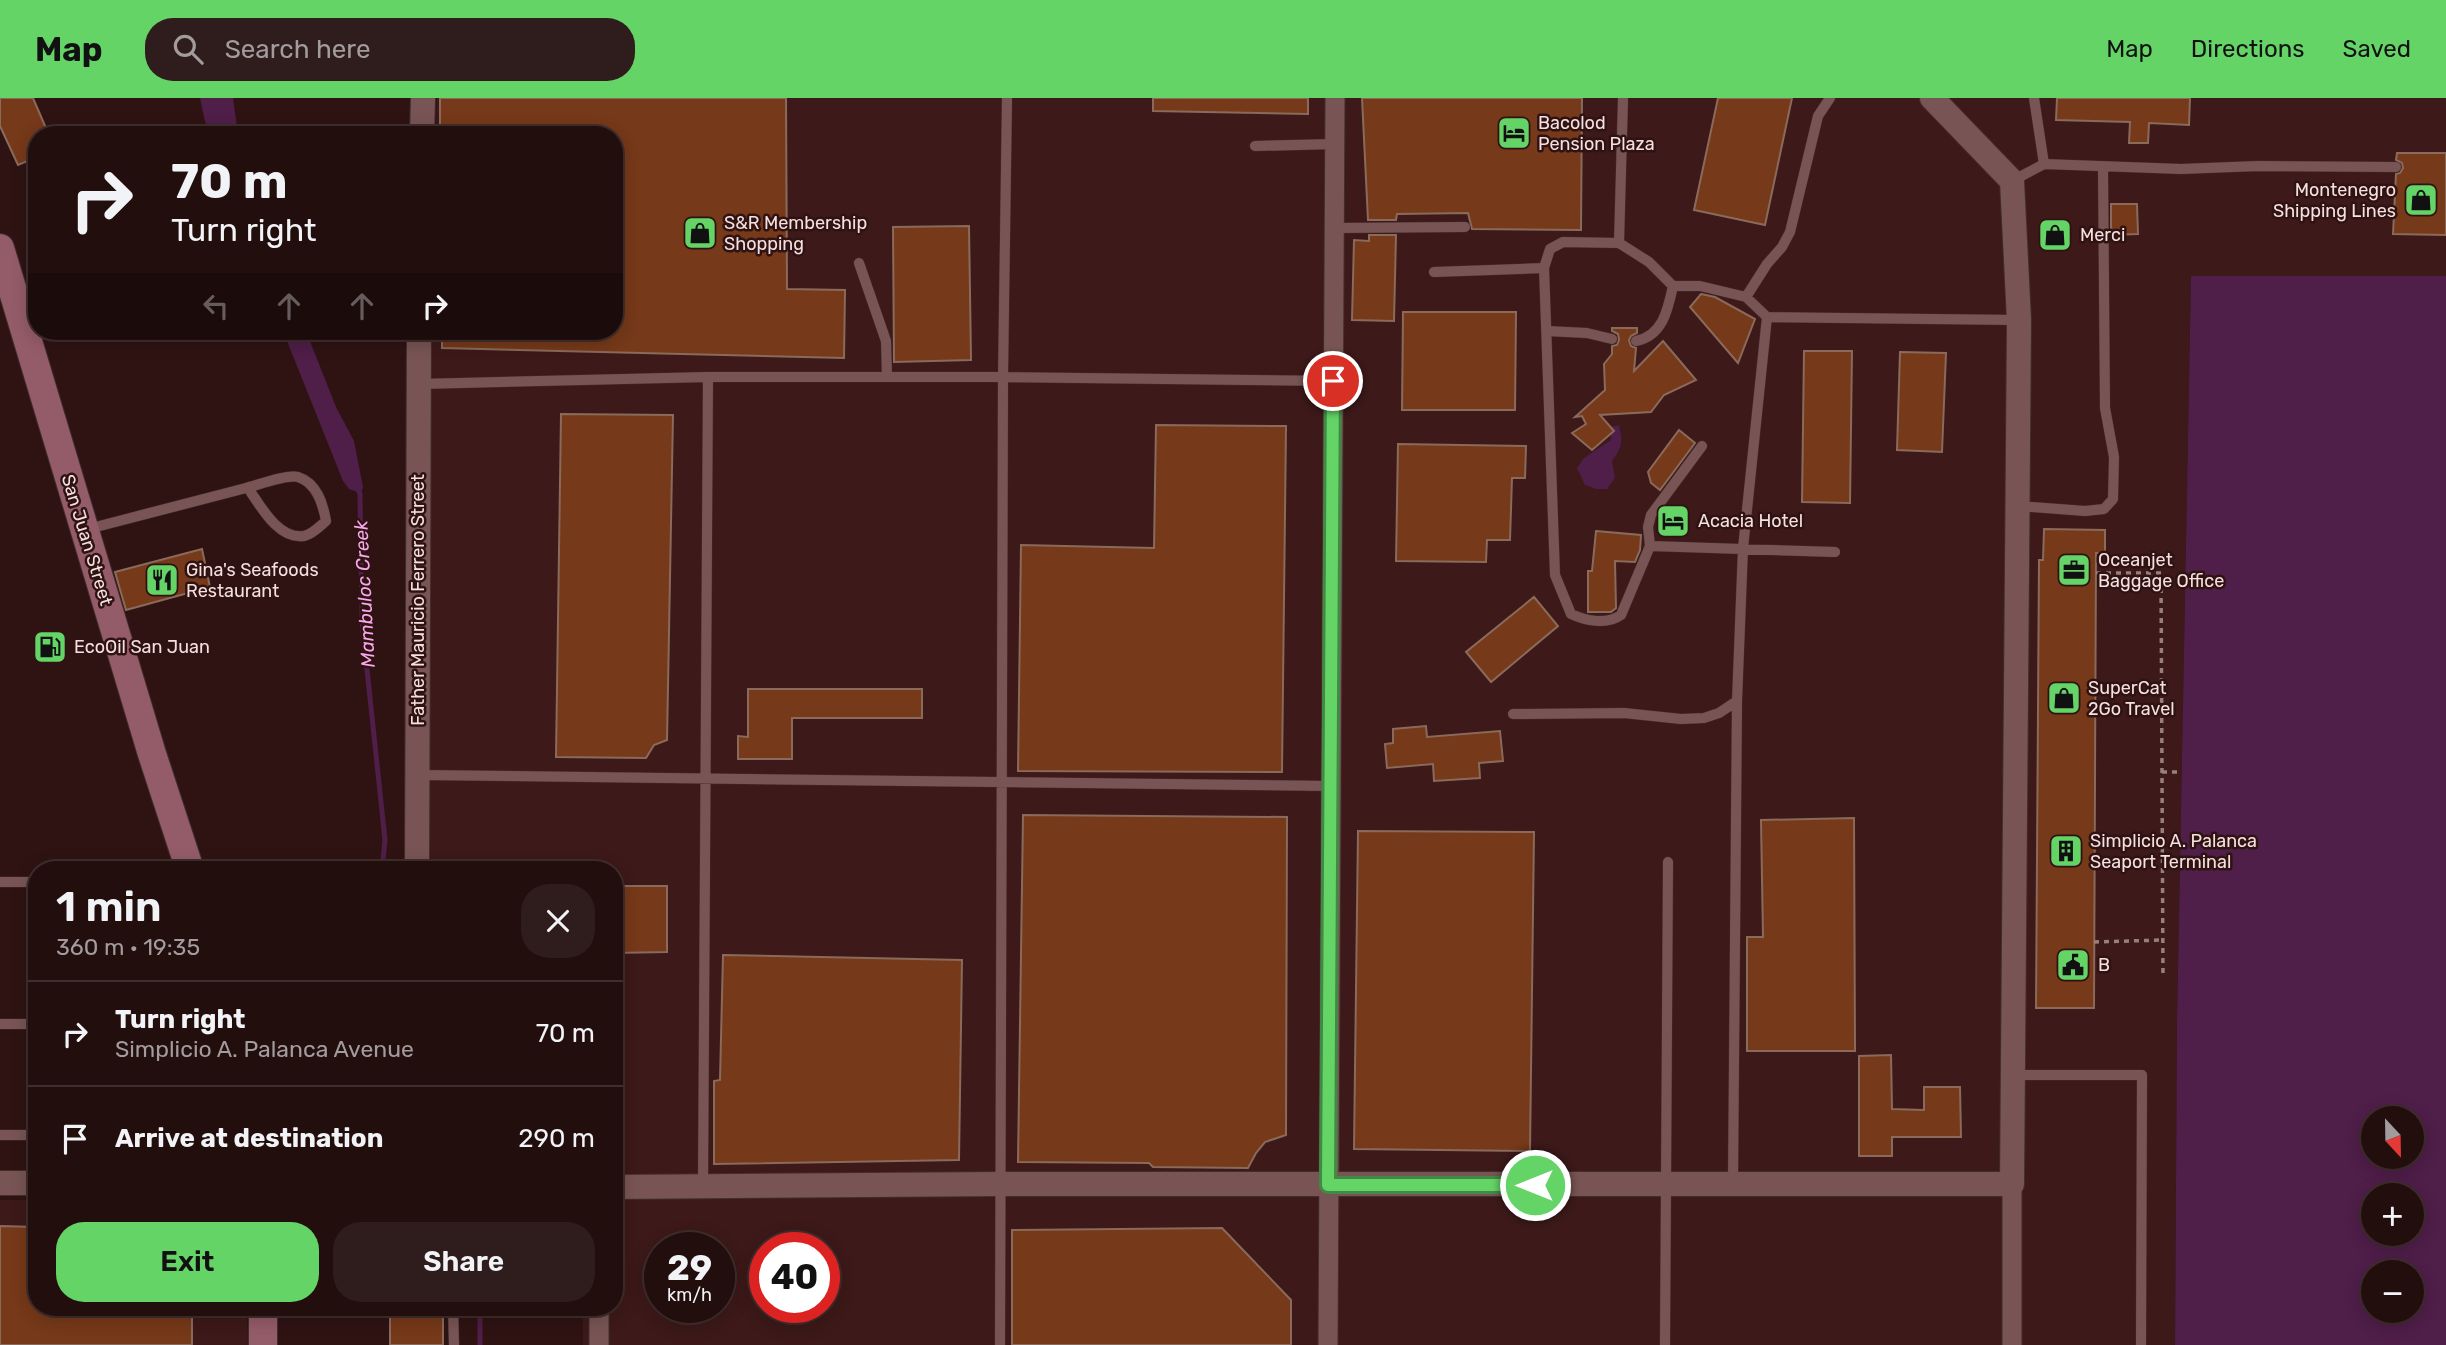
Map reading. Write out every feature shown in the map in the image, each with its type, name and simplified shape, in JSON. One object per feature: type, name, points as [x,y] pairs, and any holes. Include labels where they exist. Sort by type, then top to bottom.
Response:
[{"type":"main road","name":"San Juan Street","points":[[0,248],[187,861]]},
{"type":"street","points":[[422,126],[423,98]]},
{"type":"street","points":[[1328,1345],[1335,98]]},
{"type":"street","points":[[1932,98],[2012,181],[2019,320],[2012,1345]]},
{"type":"street","name":"Father Mauricio Ferrero Street","points":[[416,861],[419,340]]},
{"type":"street","points":[[0,1183],[28,1182]]},
{"type":"street","points":[[623,1187],[1000,1184],[2012,1184]]},
{"type":"street","points":[[599,1316],[599,1345]]},
{"type":"lane","points":[[1000,1345],[1003,377],[1007,98]]},
{"type":"lane","points":[[1619,243],[1623,98]]},
{"type":"lane","points":[[1746,297],[1790,232],[1818,116],[1830,98]]},
{"type":"lane","points":[[2034,98],[2044,164]]},
{"type":"lane","points":[[1255,146],[1335,144]]},
{"type":"lane","points":[[2012,181],[2044,164],[2181,169],[2258,166],[2396,167]]},
{"type":"lane","points":[[2017,506],[2085,511],[2104,509],[2113,499],[2114,457],[2105,408],[2102,167]]},
{"type":"lane","points":[[1334,228],[1465,227]]},
{"type":"lane","points":[[1702,446],[1651,516],[1648,527],[1650,546],[1621,615],[1614,620],[1584,620],[1571,614],[1555,575],[1544,268],[1550,249],[1563,242],[1619,243],[1649,262],[1673,286],[1700,286],[1746,297],[1767,317],[2019,320]]},
{"type":"lane","points":[[859,263],[886,341],[887,377]]},
{"type":"lane","points":[[1434,272],[1544,268]]},
{"type":"lane","points":[[1636,341],[1647,338],[1661,325],[1673,286]]},
{"type":"lane","points":[[1732,1186],[1737,701],[1743,548],[1767,317]]},
{"type":"lane","points":[[1547,331],[1587,333],[1612,339]]},
{"type":"lane","points":[[418,384],[708,377],[1333,381]]},
{"type":"lane","points":[[703,1187],[708,377]]},
{"type":"lane","points":[[84,530],[248,488],[297,477],[307,482],[318,495],[324,506],[326,521],[314,532],[302,536],[284,531],[265,512],[248,488]]},
{"type":"lane","points":[[1650,546],[1835,552]]},
{"type":"lane","points":[[1513,714],[1624,713],[1681,719],[1704,718],[1720,713],[1737,701]]},
{"type":"lane","points":[[417,775],[1331,786]]},
{"type":"lane","points":[[1665,1345],[1668,862]]},
{"type":"lane","points":[[0,882],[28,881]]},
{"type":"lane","points":[[0,1024],[28,1024]]},
{"type":"lane","points":[[2013,1075],[2142,1075],[2141,1345]]},
{"type":"lane","points":[[0,1135],[28,1135]]},
{"type":"lane","points":[[453,1316],[454,1345]]},
{"type":"path","points":[[2096,573],[2161,573],[2164,977]]},
{"type":"path","points":[[2162,772],[2182,772]]},
{"type":"path","points":[[2094,942],[2163,940]]},
{"type":"shaded area","points":[[200,98],[233,98],[237,126],[206,126]]},
{"type":"shaded area","points":[[437,98],[2446,98],[2446,276],[2191,277],[2177,1022],[2175,1345],[583,1345],[583,1316],[623,1316],[623,861],[415,861],[430,340],[623,340],[623,126],[436,126]]},
{"type":"shaded area","points":[[2191,276],[2446,276],[2446,1345],[2175,1345],[2177,1022]]},
{"type":"shaded area","points":[[287,340],[310,340],[336,407],[354,441],[363,487],[361,493],[349,489],[343,481]]},
{"type":"shaded area","points":[[1619,425],[1621,444],[1612,461],[1615,478],[1607,489],[1585,485],[1577,468],[1584,458],[1611,440],[1610,427]]},
{"type":"shaded area","points":[[0,1200],[28,1200],[28,1316],[247,1316],[248,1345],[0,1345]]},
{"type":"building","points":[[0,98],[33,98],[45,126],[28,126],[28,161],[18,165],[0,126]]},
{"type":"building","name":"S&R Membership Shopping","points":[[440,98],[786,98],[787,289],[845,290],[844,358],[442,348],[442,340],[623,340],[623,126],[440,126]]},
{"type":"building","points":[[1153,98],[1308,98],[1308,114],[1153,111]]},
{"type":"building","points":[[1362,98],[1582,98],[1581,230],[1472,229],[1468,213],[1397,214],[1396,220],[1368,220]]},
{"type":"building","points":[[1718,98],[1792,98],[1765,225],[1694,210]]},
{"type":"building","points":[[2057,98],[2190,98],[2189,125],[2149,123],[2148,143],[2129,143],[2130,122],[2056,120]]},
{"type":"building","points":[[2397,153],[2446,153],[2446,235],[2393,234],[2396,174],[2403,168],[2402,163],[2396,160]]},
{"type":"building","points":[[2111,204],[2137,204],[2138,234],[2111,235]]},
{"type":"building","points":[[969,226],[971,360],[894,362],[893,227]]},
{"type":"building","points":[[1369,235],[1396,235],[1394,321],[1352,320],[1354,240],[1369,241]]},
{"type":"building","points":[[1701,294],[1715,297],[1755,319],[1738,363],[1690,307]]},
{"type":"building","points":[[1403,312],[1516,312],[1515,410],[1402,410]]},
{"type":"building","points":[[1612,328],[1637,328],[1637,333],[1629,340],[1631,346],[1636,348],[1634,371],[1663,341],[1696,380],[1664,395],[1651,412],[1600,415],[1614,431],[1592,450],[1572,433],[1586,424],[1582,416],[1575,417],[1605,390],[1604,364],[1612,354],[1612,346],[1617,345],[1619,340],[1618,334],[1612,331]]},
{"type":"building","points":[[1804,351],[1852,351],[1850,503],[1802,502]]},
{"type":"building","points":[[1900,352],[1946,353],[1942,452],[1897,450]]},
{"type":"building","points":[[561,414],[673,415],[667,740],[654,745],[646,758],[556,757]]},
{"type":"building","points":[[1156,425],[1286,426],[1282,772],[1018,771],[1021,545],[1154,548]]},
{"type":"building","points":[[1679,430],[1695,443],[1660,490],[1651,483],[1648,472]]},
{"type":"building","points":[[1398,444],[1526,446],[1525,478],[1512,478],[1510,540],[1487,540],[1486,562],[1396,561]]},
{"type":"building","name":"Simplicio A. Palanca Seaport Terminal","points":[[2044,529],[2105,530],[2105,553],[2096,553],[2094,1008],[2036,1008],[2039,560],[2043,560]]},
{"type":"building","points":[[1596,531],[1641,535],[1640,550],[1635,562],[1615,561],[1616,608],[1611,612],[1588,612],[1588,571],[1592,571]]},
{"type":"building","name":"Gina's Seafoods Restaurant","points":[[202,549],[210,587],[126,610],[115,572]]},
{"type":"building","points":[[1534,597],[1558,626],[1491,682],[1466,652]]},
{"type":"building","points":[[748,689],[922,689],[922,718],[792,718],[792,759],[738,759],[738,736],[748,737]]},
{"type":"building","points":[[1426,726],[1427,737],[1500,731],[1503,761],[1479,763],[1480,778],[1434,781],[1433,764],[1387,768],[1385,744],[1393,743],[1393,729]]},
{"type":"building","points":[[1023,815],[1287,817],[1286,1135],[1265,1142],[1248,1168],[1153,1167],[1149,1163],[1018,1162]]},
{"type":"building","points":[[1854,818],[1855,1051],[1747,1051],[1747,937],[1763,937],[1761,820]]},
{"type":"building","points":[[1358,831],[1534,832],[1530,1151],[1354,1149]]},
{"type":"building","points":[[623,886],[667,886],[667,952],[623,953]]},
{"type":"building","points":[[723,955],[962,960],[959,1160],[714,1164],[714,1081],[720,1080]]},
{"type":"building","points":[[1891,1055],[1892,1109],[1924,1110],[1924,1087],[1960,1087],[1961,1137],[1892,1137],[1892,1156],[1859,1156],[1859,1056]]},
{"type":"building","points":[[0,1226],[28,1227],[28,1316],[192,1316],[192,1345],[0,1345]]},
{"type":"building","points":[[1222,1228],[1291,1300],[1291,1345],[1012,1345],[1012,1230]]},
{"type":"building","points":[[390,1316],[443,1316],[443,1345],[390,1345]]},
{"type":"waterway","name":"Mambuloc Creek","points":[[357,486],[360,494],[362,622],[385,840],[383,861]]},
{"type":"waterway","name":"Mambuloc Creek","points":[[480,1316],[480,1345]]},
{"type":"place","name":"Bacolod Pension Plaza","points":[[1514,133]]},
{"type":"place","name":"Montenegro Shipping Lines","points":[[2421,200]]},
{"type":"place","name":"S&R Membership Shopping","points":[[700,233]]},
{"type":"place","name":"Merci","points":[[2055,235]]},
{"type":"place","name":"Acacia Hotel","points":[[1673,521]]},
{"type":"place","name":"Oceanjet Baggage Office","points":[[2074,570]]},
{"type":"place","name":"Gina's Seafoods Restaurant","points":[[162,580]]},
{"type":"place","name":"EcoOil San Juan","points":[[50,647]]},
{"type":"place","name":"SuperCat 2Go Travel","points":[[2064,698]]},
{"type":"place","name":"Simplicio A. Palanca Seaport Terminal","points":[[2066,851]]},
{"type":"place","name":"B","points":[[2073,965]]},
{"type":"route","points":[[1333,381],[1328,1185],[1535,1185]]}]
